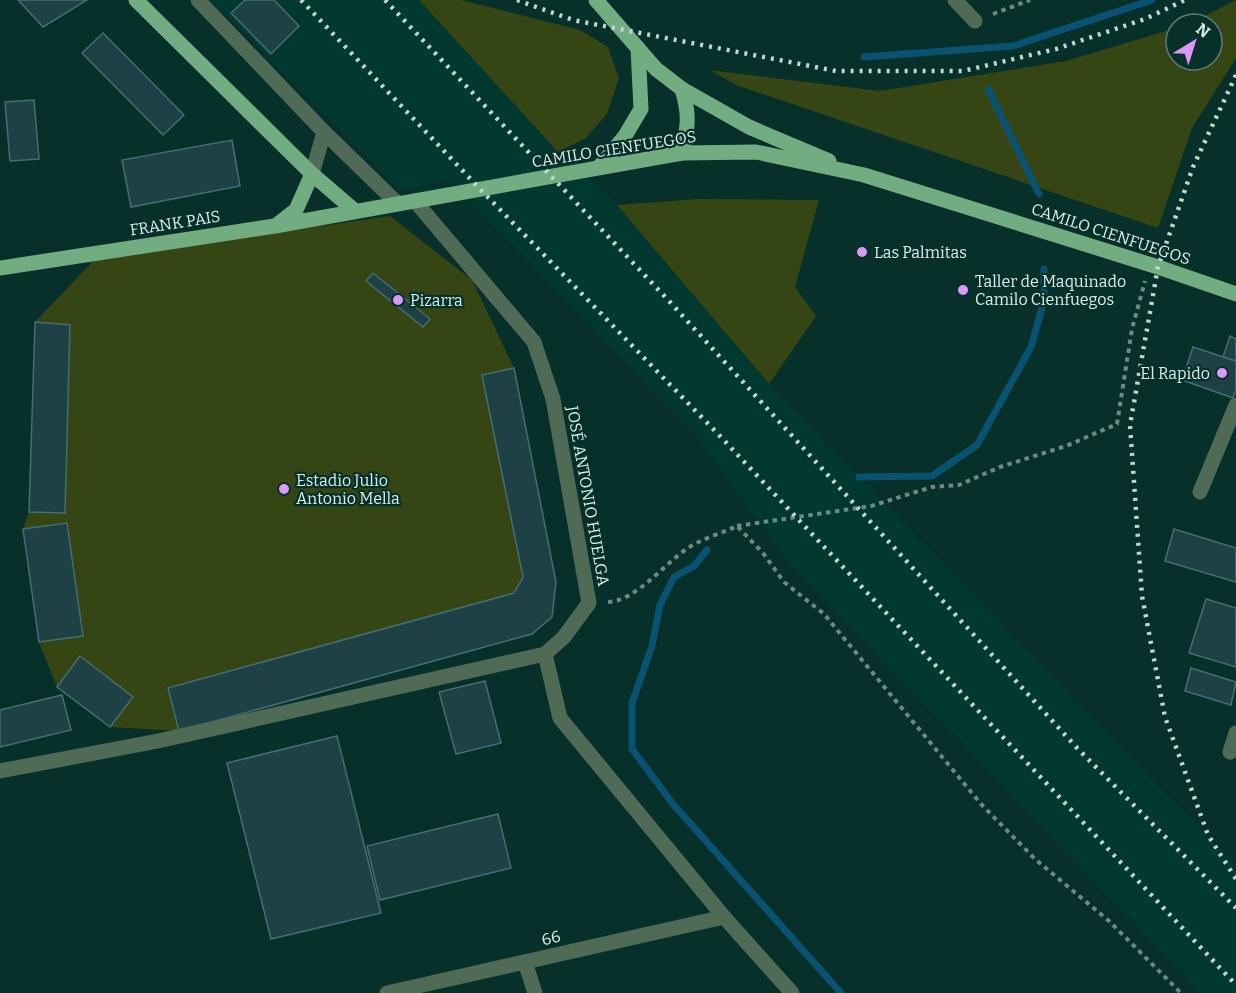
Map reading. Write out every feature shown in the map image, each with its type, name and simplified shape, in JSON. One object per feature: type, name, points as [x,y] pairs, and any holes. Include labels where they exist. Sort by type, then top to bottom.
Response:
[{"type":"main road","points":[[136,0],[312,174],[355,211]]},
{"type":"main road","points":[[596,0],[656,69],[682,89],[749,128],[864,175]]},
{"type":"main road","points":[[599,167],[625,136],[641,109],[638,48]]},
{"type":"main road","points":[[682,89],[689,110],[689,126],[682,153]]},
{"type":"main road","name":"CAMILO CIENFUEGOS","points":[[355,211],[682,153],[756,152],[864,175],[1236,294]]},
{"type":"main road","points":[[275,226],[296,210],[312,174]]},
{"type":"main road","name":"FRANK PAIS","points":[[0,268],[275,226],[355,211]]},
{"type":"street","points":[[198,0],[324,132],[398,204]]},
{"type":"street","points":[[956,0],[975,21]]},
{"type":"street","points":[[312,174],[324,132]]},
{"type":"street","name":"JOSÉ ANTONIO HUELGA","points":[[415,201],[534,342],[553,399],[589,603],[564,637],[545,654]]},
{"type":"street","points":[[1200,492],[1236,405]]},
{"type":"street","points":[[0,771],[158,741],[545,654],[560,718],[724,917],[792,993]]},
{"type":"street","points":[[1230,752],[1236,733]]},
{"type":"street","name":"66","points":[[387,993],[724,917]]},
{"type":"street","points":[[525,962],[534,993]]},
{"type":"path","points":[[975,21],[1030,0]]},
{"type":"path","points":[[589,603],[615,602],[659,573],[687,548],[737,526],[871,506],[932,487],[959,485],[1000,467],[1066,446],[1117,424],[1132,329],[1149,265]]},
{"type":"path","points":[[737,526],[764,553],[784,582],[824,614],[981,804],[1035,859],[1109,921],[1181,993]]},
{"type":"shaded area","points":[[210,0],[419,0],[558,152],[617,205],[769,384],[1236,866],[1236,993],[1201,993],[785,558],[692,431],[451,181],[400,190]]},
{"type":"shaded area","points":[[419,0],[461,0],[580,30],[608,47],[619,78],[607,114],[586,138],[558,152]]},
{"type":"shaded area","points":[[1236,0],[1236,58],[1192,128],[1158,228],[736,85],[710,70],[880,91],[1066,61],[1164,32],[1164,72],[1224,72],[1224,12],[1212,12]]},
{"type":"shaded area","points":[[698,199],[819,200],[795,287],[816,316],[769,384],[617,205]]},
{"type":"shaded area","name":"Estadio Julio Antonio Mella","points":[[390,216],[472,280],[514,368],[556,582],[552,617],[532,634],[180,731],[110,727],[57,687],[39,642],[23,529],[29,512],[35,322],[95,259]]},
{"type":"building","points":[[18,0],[87,0],[43,27]]},
{"type":"building","points":[[245,0],[274,0],[299,26],[271,54],[231,13]]},
{"type":"building","points":[[103,33],[184,115],[163,135],[82,53]]},
{"type":"building","points":[[34,100],[39,159],[10,161],[5,102]]},
{"type":"building","points":[[232,140],[240,186],[131,207],[122,160]]},
{"type":"building","name":"Pizarra","points":[[373,273],[430,319],[423,327],[366,281]]},
{"type":"building","points":[[35,322],[70,325],[65,513],[29,512]]},
{"type":"building","points":[[1230,336],[1236,339],[1236,361],[1223,357]]},
{"type":"building","points":[[1193,347],[1236,361],[1236,390],[1233,398],[1182,380]]},
{"type":"building","points":[[514,368],[556,582],[552,617],[532,634],[179,731],[168,688],[514,593],[523,577],[482,375]]},
{"type":"building","points":[[67,523],[83,636],[39,642],[23,529]]},
{"type":"building","points":[[1174,529],[1236,548],[1236,582],[1165,561]]},
{"type":"building","points":[[1206,599],[1236,608],[1236,667],[1189,653]]},
{"type":"building","points":[[80,656],[133,697],[110,727],[57,687]]},
{"type":"building","points":[[1191,668],[1236,682],[1231,705],[1185,691]]},
{"type":"building","points":[[485,681],[501,743],[456,754],[439,692]]},
{"type":"building","points":[[62,695],[71,730],[0,747],[0,710]]},
{"type":"building","points":[[337,736],[381,913],[271,939],[227,763]]},
{"type":"building","points":[[498,814],[511,868],[380,900],[367,846]]},
{"type":"waterway","points":[[864,57],[1013,46],[1152,0]]},
{"type":"waterway","points":[[988,89],[1039,194]]},
{"type":"waterway","points":[[859,477],[932,476],[977,445],[1031,347],[1044,301],[1044,269]]},
{"type":"waterway","points":[[707,550],[694,566],[674,577],[660,605],[652,646],[632,703],[632,749],[673,804],[841,993]]},
{"type":"railway","points":[[301,0],[480,189],[718,434],[1236,985]]},
{"type":"railway","points":[[385,0],[669,301],[1078,749],[1236,908]]},
{"type":"railway","points":[[517,0],[573,20],[836,71],[963,71],[1056,49],[1145,19],[1185,0]]},
{"type":"railway","points":[[1236,75],[1193,167],[1158,267],[1130,425],[1142,596],[1165,717],[1208,835],[1236,879]]},
{"type":"place","name":"Las Palmitas","points":[[862,252]]},
{"type":"place","name":"Taller de Maquinado Camilo Cienfuegos","points":[[963,290]]},
{"type":"place","name":"Pizarra","points":[[398,300]]},
{"type":"place","name":"El Rapido","points":[[1222,373]]},
{"type":"place","name":"Estadio Julio Antonio Mella","points":[[284,489]]}]
